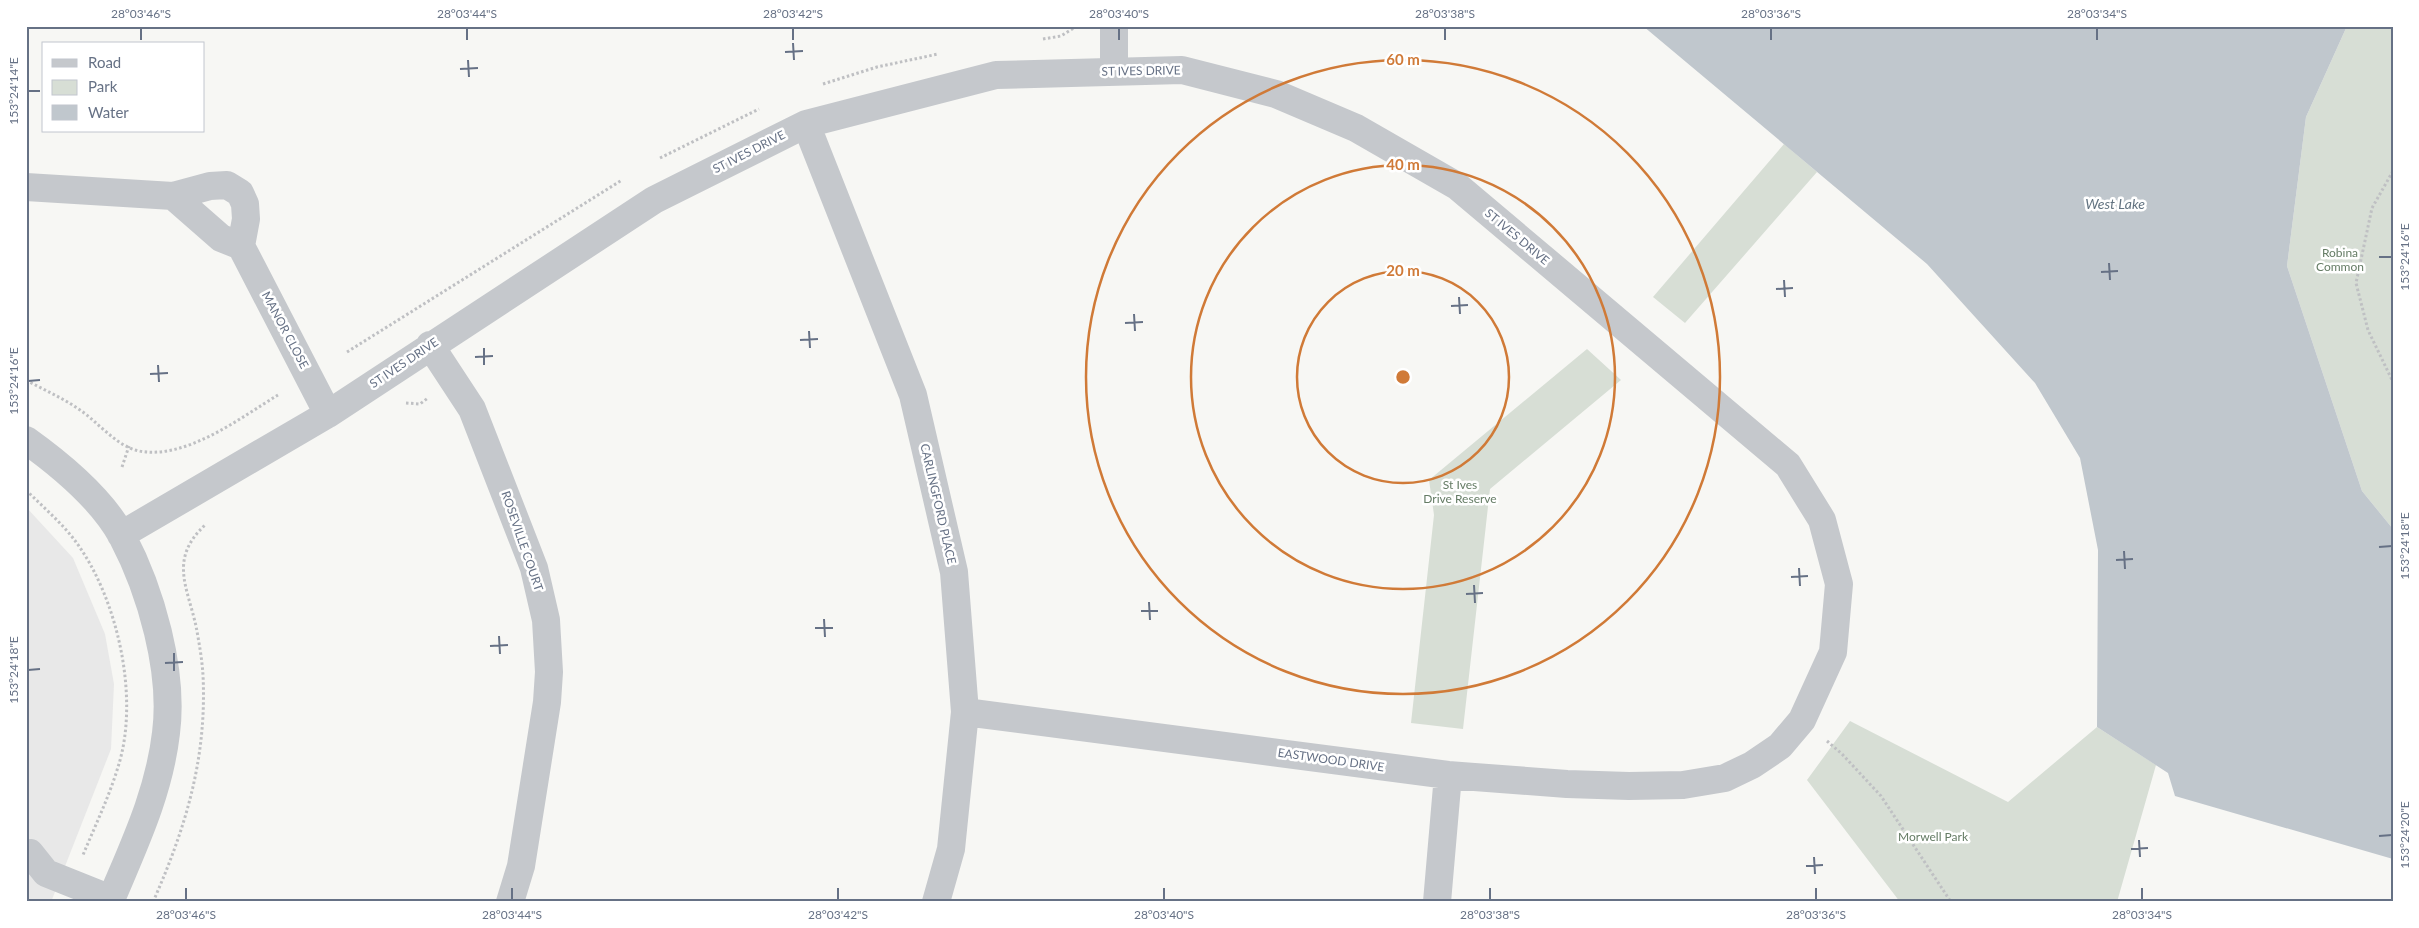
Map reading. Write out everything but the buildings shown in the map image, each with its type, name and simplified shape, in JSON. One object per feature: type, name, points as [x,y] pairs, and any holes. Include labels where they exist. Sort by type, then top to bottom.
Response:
[{"type":"street","points":[[1114,26],[1114,72]]},
{"type":"street","name":"ST IVES DRIVE","points":[[122,535],[328,414],[430,345],[654,200],[806,124],[996,75],[1182,70],[1276,94],[1356,128],[1457,186],[1788,465],[1822,520],[1838,584],[1833,652],[1802,720],[1780,746],[1752,765],[1726,778],[1700,784]]},
{"type":"street","name":"CARLINGFORD PLACE","points":[[806,124],[913,395],[954,572],[964,712],[951,849],[936,902]]},
{"type":"street","points":[[26,188],[173,196],[210,186],[228,185],[240,193],[245,204],[246,218],[241,246],[221,238],[173,196]]},
{"type":"street","name":"MANOR CLOSE","points":[[241,246],[328,414]]},
{"type":"street","name":"ROSEVILLE COURT","points":[[430,345],[472,409],[534,568],[546,620],[549,672],[547,702],[521,866],[510,902]]},
{"type":"street","points":[[26,440],[52,459],[91,495],[122,535],[147,595],[160,644],[168,685],[166,733],[156,785],[142,830],[110,900],[46,873],[30,853]]},
{"type":"street","name":"EASTWOOD DRIVE","points":[[964,712],[1448,775],[1585,785],[1700,784]]},
{"type":"street","points":[[1438,902],[1448,775]]},
{"type":"path","points":[[2393,171],[2372,208],[2356,283],[2368,330],[2393,382]]},
{"type":"path","points":[[26,380],[80,409],[117,439],[139,450],[165,451],[201,441],[278,395]]},
{"type":"path","points":[[403,404],[420,404],[454,382]]},
{"type":"path","points":[[122,467],[129,446]]},
{"type":"path","points":[[26,490],[76,542],[95,574],[111,612],[120,648],[127,692],[125,728],[119,766],[72,883]]},
{"type":"path","points":[[153,902],[189,810],[198,771],[203,729],[203,674],[196,628],[182,578],[183,561],[188,545],[208,523]]},
{"type":"path","points":[[1802,720],[1842,754],[1881,796],[1951,902]]},
{"type":"shaded area","points":[[26,507],[73,558],[105,634],[114,684],[111,749],[51,902],[26,902]]},
{"type":"green space","name":"Robina Common","points":[[2347,26],[2393,26],[2393,529],[2362,491],[2287,266],[2306,117]]},
{"type":"green space","points":[[1784,144],[1817,172],[1685,323],[1653,297]]},
{"type":"green space","name":"St Ives Drive Reserve","points":[[1587,349],[1621,380],[1490,489],[1463,729],[1411,723],[1434,515],[1429,480]]},
{"type":"green space","name":"Morwell Park","points":[[1850,721],[2008,802],[2097,727],[2156,765],[2117,902],[1900,902],[1807,780]]},
{"type":"water","name":"West Lake","points":[[1643,26],[2347,26],[2306,117],[2287,266],[2362,491],[2393,529],[2393,859],[2175,796],[2168,773],[2097,727],[2098,550],[2080,458],[2035,383],[1927,264]]}]
